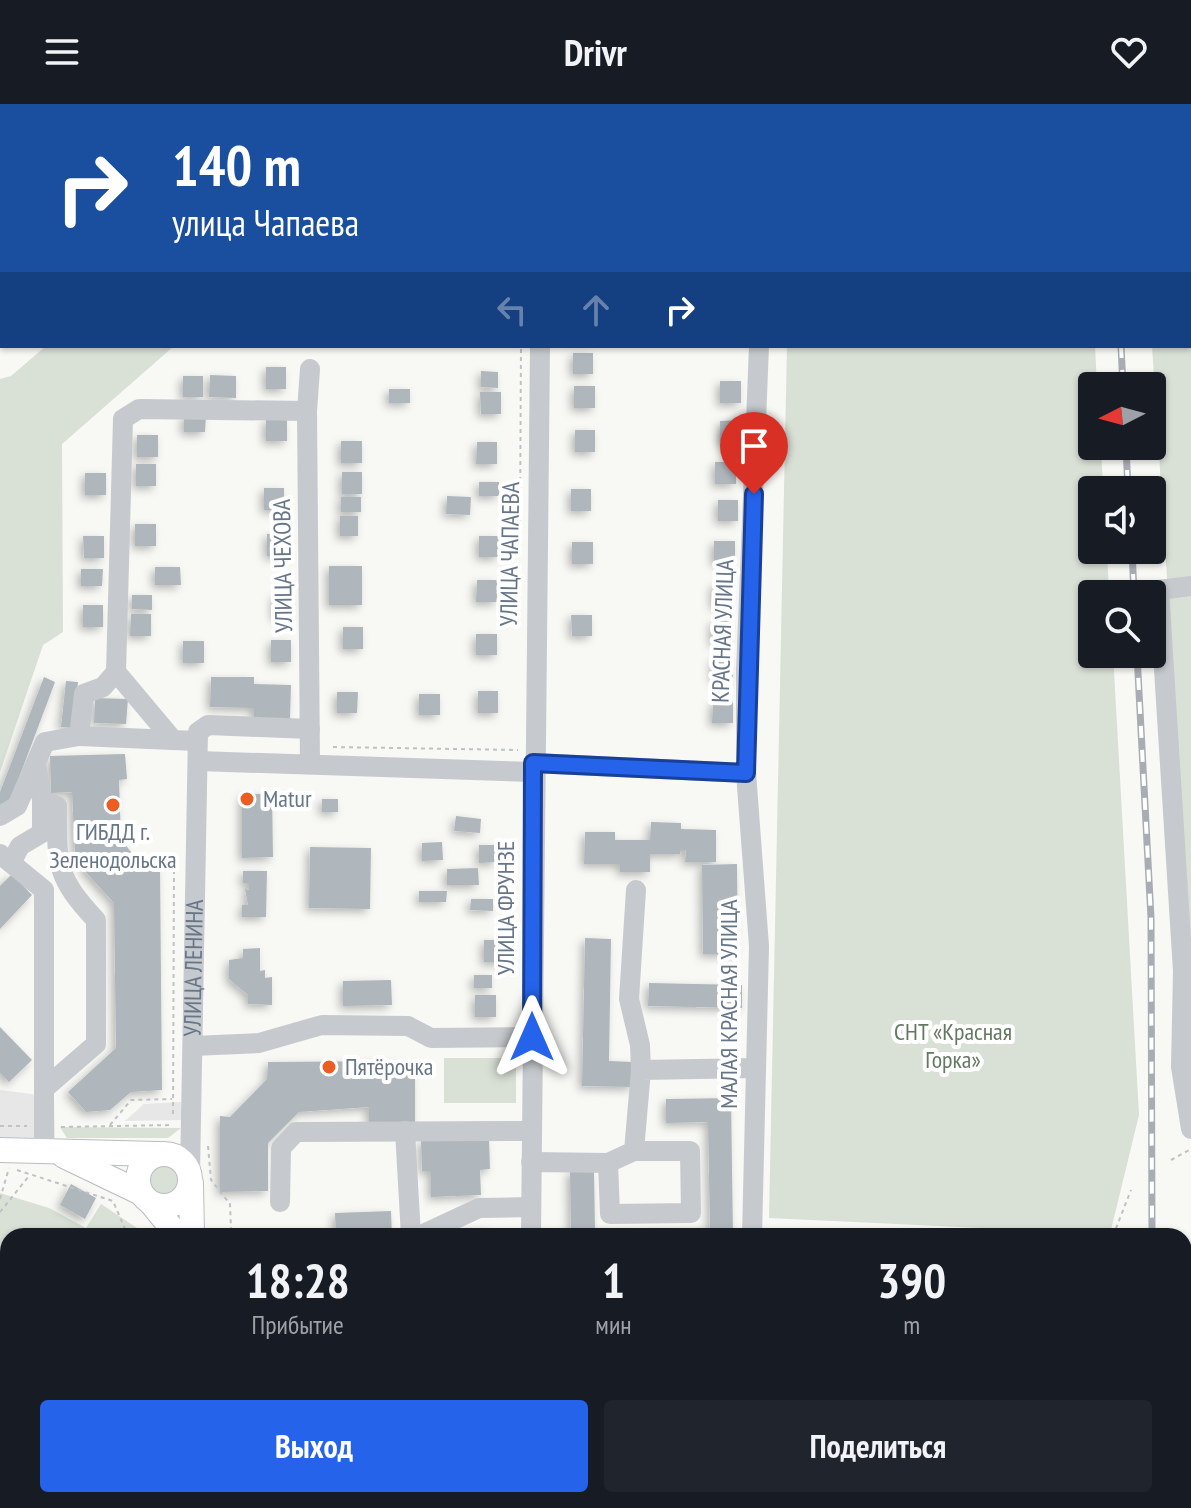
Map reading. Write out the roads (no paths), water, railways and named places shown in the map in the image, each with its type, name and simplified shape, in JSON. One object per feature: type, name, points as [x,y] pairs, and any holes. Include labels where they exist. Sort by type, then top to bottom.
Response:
[{"type":"main road","points":[[4,1159],[49,1152],[162,1154],[181,1160],[190,1178],[184,1198],[160,1207],[49,1152]]},
{"type":"main road","points":[[162,1154],[140,1170],[147,1198],[171,1228]]},
{"type":"main road","name":"УЛИЦА ЛЕНИНА","points":[[190,1178],[192,1228]]},
{"type":"street","name":"УЛИЦА ЧАПАЕВА","points":[[528,762],[540,348]]},
{"type":"street","name":"КРАСНАЯ УЛИЦА","points":[[746,773],[759,348]]},
{"type":"street","name":"УЛИЦА ЧЕХОВА","points":[[310,369],[307,411],[310,747]]},
{"type":"street","points":[[79,736],[84,694],[103,687],[116,672],[123,419],[139,409],[307,411]]},
{"type":"street","points":[[1191,586],[1159,590],[1183,971],[1181,1067],[1191,1129]]},
{"type":"street","points":[[116,672],[173,740]]},
{"type":"street","points":[[197,751],[202,727],[208,725],[310,747]]},
{"type":"street","points":[[0,816],[17,806],[45,742],[79,736],[173,740],[197,751],[310,747],[746,773]]},
{"type":"street","name":"УЛИЦА ЛЕНИНА","points":[[190,1178],[200,1137],[193,1046],[197,751]]},
{"type":"street","name":"УЛИЦА ФРУНЗЕ","points":[[528,762],[531,1228]]},
{"type":"street","points":[[36,764],[42,800],[42,833],[20,846],[4,861],[44,890]]},
{"type":"street","name":"МАЛАЯ КРАСНАЯ УЛИЦА","points":[[746,773],[759,946],[752,1228]]},
{"type":"street","points":[[42,800],[57,806],[57,860],[67,889],[96,920],[96,1044],[44,1089]]},
{"type":"street","points":[[49,1152],[44,1126],[44,890],[62,874]]},
{"type":"street","points":[[634,1151],[641,1070],[640,1045],[629,999],[636,890]]},
{"type":"street","points":[[193,1046],[259,1043],[322,1025],[408,1026],[431,1038],[532,1037]]},
{"type":"street","points":[[641,1070],[756,1068]]},
{"type":"street","points":[[405,1131],[411,1228]]},
{"type":"street","points":[[280,1202],[281,1148],[296,1132],[531,1131]]},
{"type":"street","points":[[162,1154],[200,1137]]},
{"type":"street","points":[[531,1162],[608,1163],[634,1151],[690,1151],[691,1213],[610,1214],[608,1163]]},
{"type":"street","points":[[457,1227],[479,1208],[531,1207]]},
{"type":"railway","points":[[1121,348],[1122,372]]},
{"type":"railway","points":[[1127,460],[1127,476]]},
{"type":"railway","points":[[1133,564],[1133,580]]},
{"type":"railway","points":[[1138,668],[1151,918],[1152,1228]]},
{"type":"place","name":"Matur","points":[[247,799]]},
{"type":"place","name":"ГИБДД г. Зеленодольска","points":[[113,805]]},
{"type":"place","name":"Пятёрочка","points":[[329,1067]]},
{"type":"park label","name":"СНТ «Красная Горка»","points":[[953,1046]]}]
